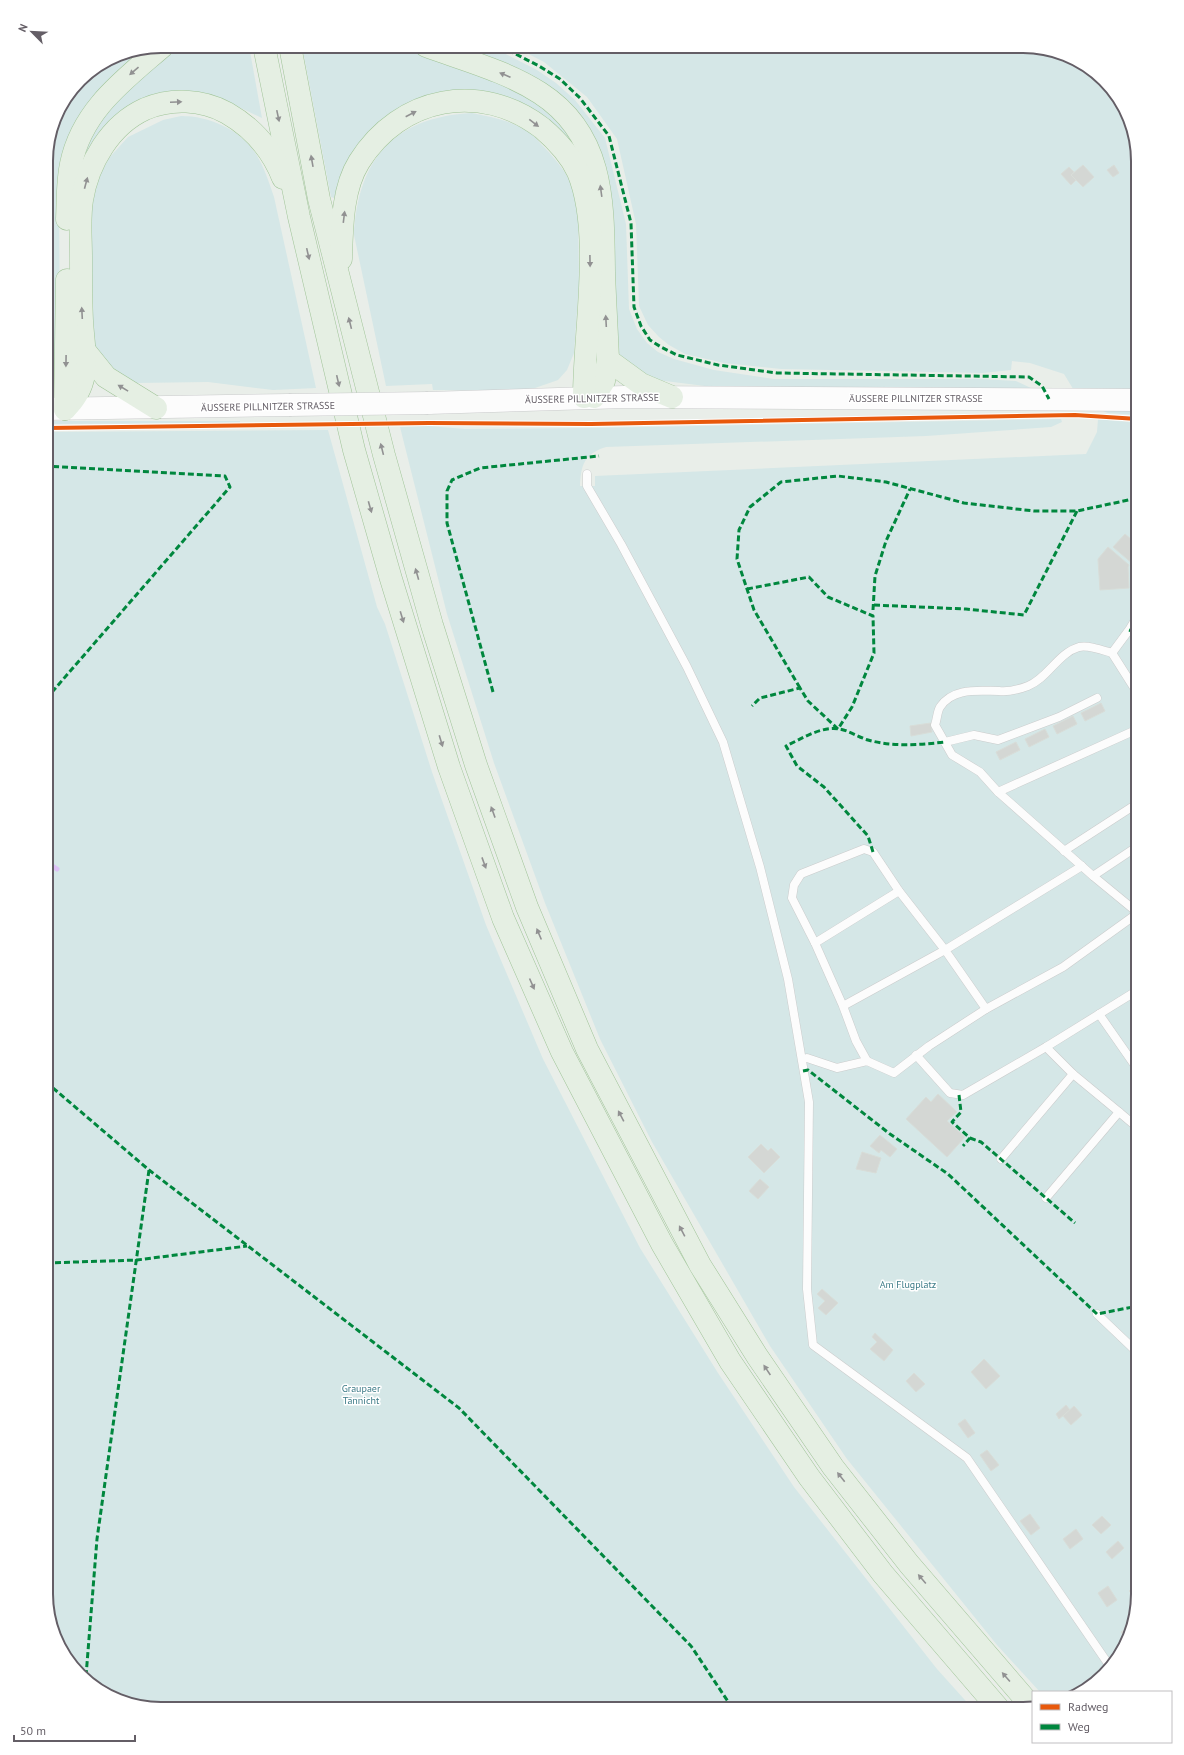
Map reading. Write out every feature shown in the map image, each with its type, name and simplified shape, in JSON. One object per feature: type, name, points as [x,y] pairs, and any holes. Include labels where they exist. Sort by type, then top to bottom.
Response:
[{"type":"highway","points":[[56,409],[68,204],[71,166],[75,147],[91,114],[103,99],[155,53]]},
{"type":"highway","points":[[265,53],[299,216],[354,450],[391,579],[449,767],[504,918],[562,1052],[662,1244],[730,1361],[809,1477],[883,1574],[993,1702]]},
{"type":"highway","points":[[291,53],[319,199],[384,455],[421,588],[476,765],[527,907],[587,1049],[700,1266],[757,1356],[848,1485],[909,1564],[1027,1702]]},
{"type":"highway","points":[[445,53],[505,75],[524,84],[558,108],[572,122],[584,140],[595,164],[603,212],[608,360],[604,381],[589,397]]},
{"type":"highway","points":[[340,284],[341,237],[351,180],[359,162],[384,131],[398,120],[416,111],[430,105],[447,101],[465,100],[486,103],[508,109],[529,119],[549,134],[565,151],[577,170],[586,201],[590,275],[584,365],[589,397]]},
{"type":"highway","points":[[56,409],[76,397],[82,387],[85,369],[81,301],[80,215],[86,182],[92,164],[111,135],[124,122],[138,112],[162,104],[187,102],[210,106],[234,117],[259,138],[271,154],[280,171],[299,216]]},
{"type":"highway","points":[[85,351],[106,377],[156,408]]},
{"type":"highway","points":[[608,360],[641,384],[672,397]]},
{"type":"main road","name":"ÄUSSERE PILLNITZER STRASSE","points":[[56,409],[428,403],[589,397],[1131,400]]},
{"type":"lane","points":[[587,474],[587,486],[621,544],[687,667],[723,742],[760,867],[788,979],[809,1102],[807,1289],[813,1345],[967,1458],[1107,1662]]},
{"type":"lane","points":[[1112,653],[1131,627]]},
{"type":"lane","points":[[1131,683],[1112,653],[1093,648],[1080,647],[1064,655],[1042,678],[1029,686],[999,691],[986,689],[966,691],[948,699],[940,708],[935,725],[952,755],[980,772],[998,792],[1064,851],[1131,907]]},
{"type":"lane","points":[[945,742],[974,735],[998,740],[1059,717],[1097,698]]},
{"type":"lane","points":[[998,792],[1131,732]]},
{"type":"lane","points":[[1064,851],[1131,808]]},
{"type":"lane","points":[[867,1061],[856,1041],[843,1006],[815,943],[792,898],[794,885],[801,874],[864,849],[873,852],[899,891],[945,950],[986,1009]]},
{"type":"lane","points":[[1093,876],[1131,851]]},
{"type":"lane","points":[[843,1006],[945,950],[1082,866]]},
{"type":"lane","points":[[815,943],[899,891]]},
{"type":"lane","points":[[807,1058],[837,1068],[867,1061],[894,1072],[916,1055],[986,1009],[1062,967],[1131,918]]},
{"type":"lane","points":[[916,1055],[950,1094],[963,1095],[1046,1047],[1131,994]]},
{"type":"lane","points":[[1099,1014],[1131,1060]]},
{"type":"lane","points":[[1046,1047],[1074,1074],[1131,1122]]},
{"type":"lane","points":[[1001,1159],[1074,1074]]},
{"type":"lane","points":[[1046,1198],[1119,1112]]},
{"type":"lane","points":[[1097,1314],[1131,1346]]},
{"type":"green space","points":[[167,53],[250,53],[262,118],[224,100],[157,98],[77,185],[79,160],[100,115]]},
{"type":"green space","points":[[303,53],[424,53],[497,79],[534,98],[564,128],[577,148],[554,128],[427,100],[342,174],[334,198],[331,197]]},
{"type":"green space","points":[[466,53],[504,53],[537,70],[556,83],[575,100],[605,138],[626,224],[629,309],[637,329],[647,343],[658,352],[674,359],[714,370],[774,379],[982,379],[1016,381],[1031,388],[737,390],[649,379],[622,359],[615,345],[588,138]]},
{"type":"green space","points":[[527,53],[1030,53],[1044,55],[1071,64],[1083,71],[1109,95],[1123,120],[1130,147],[1131,393],[1075,392],[1064,374],[1030,363],[1012,361],[1011,370],[983,373],[781,369],[724,363],[685,354],[669,345],[648,325],[639,306],[636,224],[617,139],[587,97],[544,62]]},
{"type":"green space","points":[[143,55],[105,87],[59,198],[60,352],[53,376],[53,154],[57,133],[64,113],[71,101],[90,80],[113,64]]},
{"type":"green space","points":[[472,113],[510,122],[532,134],[560,165],[573,186],[578,203],[579,283],[574,353],[567,370],[558,380],[535,388],[515,391],[433,390],[432,384],[386,386],[354,235],[357,208],[363,184],[373,164],[385,147],[401,133],[421,123],[445,116]]},
{"type":"green space","points":[[181,116],[202,118],[213,121],[233,131],[249,145],[261,164],[274,197],[316,388],[273,390],[208,382],[136,383],[120,379],[93,347],[88,239],[94,186],[109,158],[128,137],[163,120]]},
{"type":"green space","points":[[1131,409],[1131,415],[1108,413],[1103,411]]},
{"type":"green space","name":"Am Flugplatz","points":[[1061,419],[1062,422],[1051,427],[926,436],[606,447],[593,453],[585,461],[581,472],[580,486],[595,486],[595,476],[1086,454],[1097,432],[1098,419],[1131,422],[1131,1594],[1127,1622],[1117,1648],[1109,1660],[1089,1680],[1070,1691],[1039,1691],[997,1645],[847,1459],[770,1346],[652,1142],[600,1039],[545,903],[494,763],[447,614],[400,427],[429,426],[465,429]]},
{"type":"green space","points":[[53,421],[240,421],[240,423],[53,424]]},
{"type":"green space","name":"Graupaer Tännicht","points":[[328,430],[377,607],[385,624],[432,772],[486,925],[543,1059],[640,1248],[718,1373],[794,1487],[937,1669],[967,1702],[154,1702],[133,1698],[107,1688],[95,1680],[75,1660],[61,1635],[54,1608],[53,1594],[53,432]]},
{"type":"building","points":[[1083,165],[1094,177],[1083,187],[1071,175]]},
{"type":"building","points":[[1114,165],[1119,173],[1113,177],[1107,170]]},
{"type":"building","points":[[1069,167],[1074,172],[1071,175],[1076,180],[1071,185],[1061,174]]},
{"type":"building","points":[[1125,534],[1131,539],[1131,562],[1113,547]]},
{"type":"building","points":[[1108,547],[1129,565],[1129,588],[1100,590],[1098,559]]},
{"type":"building","points":[[1101,703],[1105,711],[1085,721],[1081,713]]},
{"type":"building","points":[[1073,716],[1077,724],[1057,734],[1053,726]]},
{"type":"building","points":[[931,723],[932,732],[911,736],[910,726]]},
{"type":"building","points":[[1045,729],[1049,737],[1029,747],[1025,739]]},
{"type":"building","points":[[1016,742],[1020,750],[1000,760],[996,752]]},
{"type":"building","points":[[938,1094],[957,1112],[947,1121],[965,1137],[947,1157],[906,1119],[926,1097],[931,1102]]},
{"type":"building","points":[[880,1135],[897,1149],[890,1157],[881,1150],[879,1153],[870,1146]]},
{"type":"building","points":[[761,1144],[768,1151],[771,1148],[780,1157],[764,1173],[748,1157]]},
{"type":"building","points":[[862,1152],[881,1158],[876,1173],[856,1169]]},
{"type":"building","points":[[760,1179],[769,1187],[758,1199],[749,1191]]},
{"type":"building","points":[[822,1289],[838,1303],[826,1315],[818,1308],[825,1301],[817,1294]]},
{"type":"building","points":[[875,1333],[893,1350],[884,1361],[870,1349],[877,1342],[872,1337]]},
{"type":"building","points":[[984,1359],[1000,1376],[986,1389],[971,1372]]},
{"type":"building","points":[[914,1373],[925,1384],[916,1392],[906,1381]]},
{"type":"building","points":[[1066,1405],[1070,1410],[1059,1419],[1056,1414]]},
{"type":"building","points":[[1074,1406],[1082,1415],[1071,1425],[1063,1416]]},
{"type":"building","points":[[965,1419],[975,1433],[968,1438],[958,1424]]},
{"type":"building","points":[[987,1450],[999,1465],[991,1471],[980,1455]]},
{"type":"building","points":[[1030,1514],[1040,1528],[1031,1535],[1020,1521]]},
{"type":"building","points":[[1102,1516],[1111,1525],[1101,1534],[1092,1525]]},
{"type":"building","points":[[1076,1529],[1083,1539],[1070,1549],[1063,1539]]},
{"type":"building","points":[[1118,1541],[1124,1548],[1112,1559],[1106,1552]]},
{"type":"building","points":[[1108,1586],[1117,1600],[1107,1607],[1098,1593]]},
{"type":"waterway","points":[[53,866],[57,869]]},
{"type":"marked path","points":[[514,53],[560,79],[580,98],[609,136],[631,223],[634,307],[641,326],[650,340],[677,355],[718,365],[777,373],[1029,377],[1042,386],[1049,399]]},
{"type":"marked path","points":[[493,692],[447,523],[447,491],[452,480],[480,468],[599,456]]},
{"type":"marked path","points":[[53,466],[225,476],[230,487],[53,691]]},
{"type":"marked path","points":[[800,688],[754,610],[737,559],[739,530],[750,507],[781,482],[838,476],[886,482],[964,503],[1034,511],[1077,511],[1131,499]]},
{"type":"marked path","points":[[873,610],[875,576],[886,541],[910,489]]},
{"type":"marked path","points":[[874,605],[966,609],[1024,615],[1077,511]]},
{"type":"marked path","points":[[747,589],[809,577],[828,597],[873,616],[874,653],[852,707],[838,729],[808,701],[800,688],[760,698],[752,706]]},
{"type":"marked path","points":[[873,852],[868,836],[824,787],[797,766],[786,746],[825,729],[842,730],[868,740],[887,744],[916,745],[945,742]]},
{"type":"marked path","points":[[803,1071],[808,1070],[890,1134],[948,1174],[1097,1314],[1131,1307]]},
{"type":"marked path","points":[[53,1088],[149,1170],[459,1408],[691,1646],[728,1702]]},
{"type":"marked path","points":[[959,1095],[961,1112],[952,1122],[970,1138],[963,1146]]},
{"type":"marked path","points":[[970,1138],[981,1142],[1075,1223]]},
{"type":"marked path","points":[[86,1671],[97,1539],[149,1170]]},
{"type":"marked path","points":[[53,1263],[137,1260],[247,1246]]},
{"type":"cycle path","points":[[53,428],[429,423],[591,424],[1075,415],[1131,419]]}]
